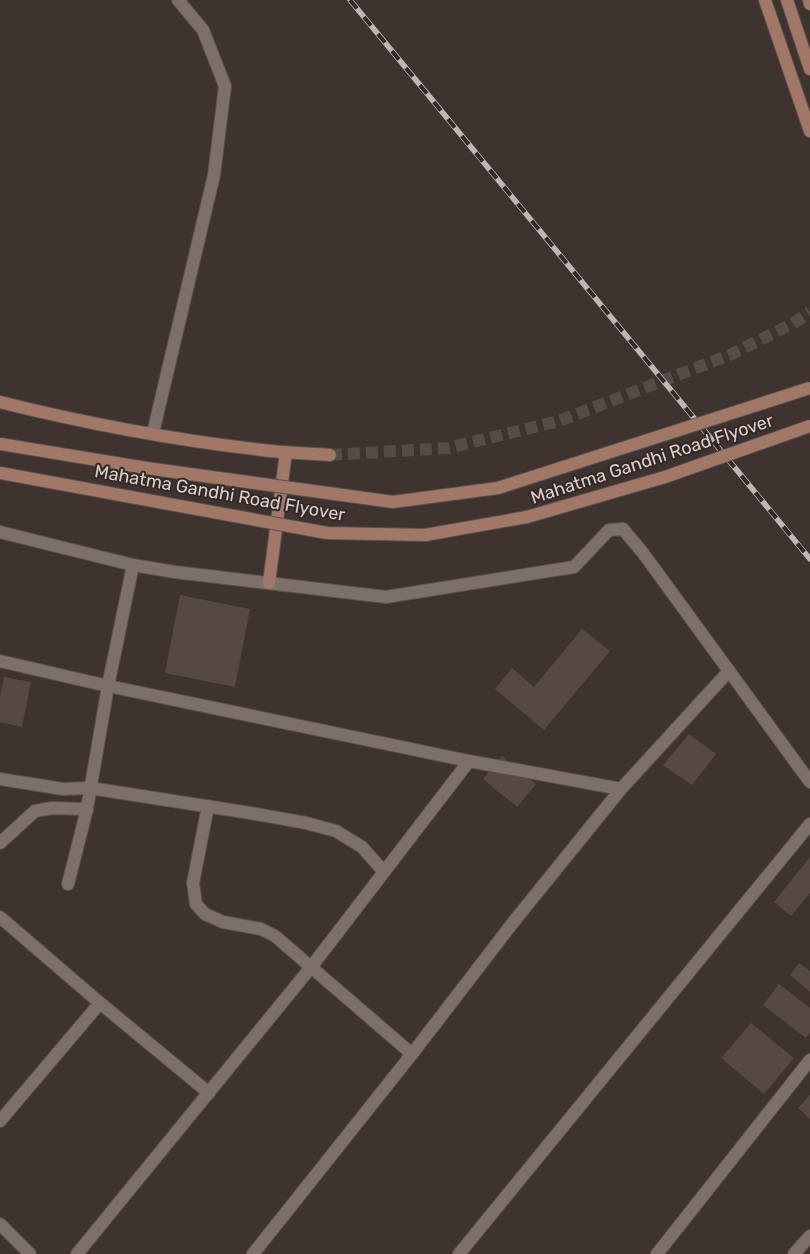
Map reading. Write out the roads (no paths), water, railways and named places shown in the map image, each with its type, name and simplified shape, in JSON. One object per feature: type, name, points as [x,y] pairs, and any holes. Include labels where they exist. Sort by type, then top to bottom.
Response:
[{"type":"main road","points":[[765,0],[810,131]]},
{"type":"main road","points":[[787,0],[810,69]]},
{"type":"main road","points":[[809,0],[810,4]]},
{"type":"main road","name":"Mahatma Gandhi Road Flyover","points":[[0,444],[146,468],[393,502],[498,488],[810,388]]},
{"type":"main road","points":[[0,402],[39,412],[153,434],[262,450],[330,455]]},
{"type":"main road","name":"Mahatma Gandhi Road Flyover","points":[[0,473],[326,533],[426,535],[536,514],[665,477],[810,426]]},
{"type":"main road","points":[[269,583],[286,452]]},
{"type":"street","points":[[153,434],[214,175],[225,86],[203,30],[178,0]]},
{"type":"street","points":[[0,532],[132,564],[175,572],[386,597],[574,567],[609,530],[623,529],[810,782]]},
{"type":"street","points":[[68,884],[86,809],[132,564]]},
{"type":"street","points":[[0,660],[108,686],[469,761],[621,789]]},
{"type":"street","points":[[253,1254],[621,789],[729,671]]},
{"type":"street","points":[[77,1254],[312,966],[469,761]]},
{"type":"street","points":[[0,778],[63,789],[90,788],[306,823],[336,831],[362,847],[384,872]]},
{"type":"street","points":[[208,806],[193,883],[196,904],[205,914],[223,922],[261,929],[276,936],[412,1054]]},
{"type":"street","points":[[0,843],[35,811],[52,808],[86,809]]},
{"type":"street","points":[[459,1254],[810,824]]},
{"type":"street","points":[[0,917],[209,1093]]},
{"type":"street","points":[[0,1122],[100,1003]]},
{"type":"street","points":[[657,1254],[810,1060]]},
{"type":"street","points":[[0,1224],[30,1254]]},
{"type":"street","points":[[794,1254],[810,1236]]},
{"type":"tunnel","points":[[330,455],[448,448],[559,421],[732,354],[792,324],[810,312]]},
{"type":"railway","points":[[350,0],[810,559]]}]
